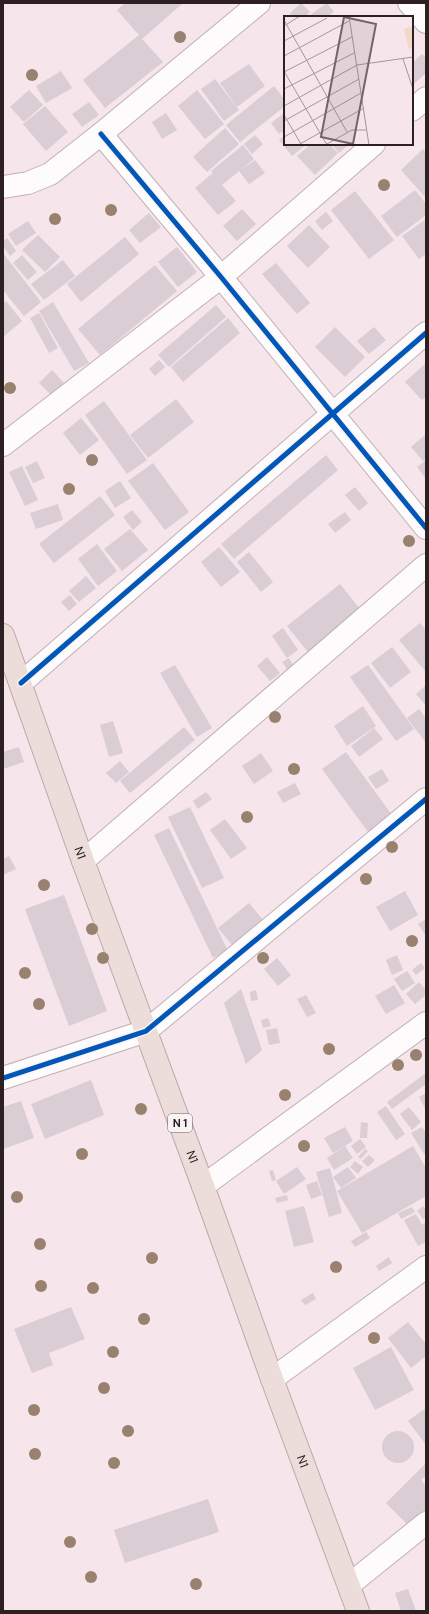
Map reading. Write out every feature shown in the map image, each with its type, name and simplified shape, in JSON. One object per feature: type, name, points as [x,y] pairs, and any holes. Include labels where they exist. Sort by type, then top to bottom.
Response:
[{"type":"highway","name":"N1","points":[[3,635],[83,861],[203,1186],[272,1380],[358,1611]]},
{"type":"street","points":[[3,187],[28,183],[50,174],[101,134],[259,3]]},
{"type":"street","points":[[409,3],[426,22]]},
{"type":"street","points":[[413,109],[426,98]]},
{"type":"street","points":[[101,134],[221,277],[426,528]]},
{"type":"street","points":[[3,445],[221,277],[373,145]]},
{"type":"street","points":[[21,683],[426,333]]},
{"type":"street","points":[[83,861],[426,565]]},
{"type":"street","points":[[3,1078],[146,1031],[426,799]]},
{"type":"street","points":[[203,1186],[426,1023]]},
{"type":"street","points":[[272,1380],[426,1267]]},
{"type":"street","points":[[349,1585],[426,1523]]},
{"type":"building","points":[[125,3],[183,3],[142,39],[163,62],[105,108],[83,80],[139,35],[117,10]]},
{"type":"building","points":[[301,3],[310,12],[306,16],[292,16],[290,13]]},
{"type":"building","points":[[327,3],[334,12],[328,16],[312,16],[311,14]]},
{"type":"building","points":[[422,54],[426,58],[426,73],[413,85],[413,62]]},
{"type":"building","points":[[249,64],[265,86],[237,107],[220,83]]},
{"type":"building","points":[[61,71],[72,88],[46,103],[36,86]]},
{"type":"building","points":[[215,79],[239,110],[224,121],[201,89]]},
{"type":"building","points":[[274,86],[284,99],[284,107],[240,142],[226,125]]},
{"type":"building","points":[[29,90],[43,105],[24,122],[10,107]]},
{"type":"building","points":[[197,90],[224,124],[205,139],[178,106]]},
{"type":"building","points":[[89,102],[99,115],[82,127],[72,114]]},
{"type":"building","points":[[45,106],[68,132],[46,151],[23,124]]},
{"type":"building","points":[[166,113],[177,130],[162,139],[152,122]]},
{"type":"building","points":[[283,114],[284,131],[279,134],[271,123]]},
{"type":"building","points":[[225,128],[239,144],[207,172],[193,157]]},
{"type":"building","points":[[255,135],[263,144],[252,154],[244,144]]},
{"type":"building","points":[[284,136],[284,145],[306,145],[292,156],[279,140]]},
{"type":"building","points":[[243,145],[254,159],[222,185],[236,201],[218,215],[195,188],[213,173],[211,171]]},
{"type":"building","points":[[310,145],[330,145],[338,153],[315,175],[297,156]]},
{"type":"building","points":[[333,145],[348,145],[339,153]]},
{"type":"building","points":[[423,149],[426,153],[426,198],[401,170]]},
{"type":"building","points":[[255,160],[265,173],[249,184],[239,171]]},
{"type":"building","points":[[415,190],[426,204],[426,215],[397,237],[381,216]]},
{"type":"building","points":[[355,191],[394,240],[369,259],[331,210]]},
{"type":"building","points":[[242,209],[256,224],[237,241],[223,226]]},
{"type":"building","points":[[326,212],[333,221],[322,230],[315,221]]},
{"type":"building","points":[[149,213],[161,227],[140,243],[129,230]]},
{"type":"building","points":[[426,219],[426,254],[419,259],[402,236]]},
{"type":"building","points":[[28,221],[36,233],[16,246],[8,234]]},
{"type":"building","points":[[309,225],[330,247],[308,268],[287,246]]},
{"type":"building","points":[[38,235],[60,257],[45,272],[22,250]]},
{"type":"building","points":[[125,237],[139,254],[81,302],[67,284]]},
{"type":"building","points":[[7,238],[16,251],[10,256],[3,246],[3,241]]},
{"type":"building","points":[[177,247],[197,272],[178,287],[158,262]]},
{"type":"building","points":[[3,253],[41,302],[24,316],[3,290]]},
{"type":"building","points":[[22,255],[37,272],[28,280],[13,263]]},
{"type":"building","points":[[63,260],[75,276],[44,300],[31,284]]},
{"type":"building","points":[[276,263],[310,303],[297,314],[262,274]]},
{"type":"building","points":[[155,265],[177,291],[100,355],[78,329]]},
{"type":"building","points":[[6,301],[22,321],[3,337],[3,303]]},
{"type":"building","points":[[53,302],[89,363],[74,371],[39,311]]},
{"type":"building","points":[[216,305],[226,317],[169,367],[158,355]]},
{"type":"building","points":[[39,313],[58,348],[49,353],[30,318]]},
{"type":"building","points":[[228,318],[240,333],[183,382],[171,367]]},
{"type":"building","points":[[335,327],[365,357],[345,377],[315,347]]},
{"type":"building","points":[[374,327],[386,340],[369,354],[357,341]]},
{"type":"building","points":[[159,360],[165,367],[155,376],[149,369]]},
{"type":"building","points":[[426,363],[426,397],[422,400],[405,382]]},
{"type":"building","points":[[52,370],[64,383],[51,395],[39,383]]},
{"type":"building","points":[[176,399],[194,422],[148,458],[130,435]]},
{"type":"building","points":[[104,401],[147,460],[127,474],[85,415]]},
{"type":"building","points":[[81,418],[99,440],[80,455],[63,433]]},
{"type":"building","points":[[426,434],[426,458],[423,461],[411,447]]},
{"type":"building","points":[[326,455],[338,470],[234,559],[221,544]]},
{"type":"building","points":[[426,460],[426,479],[417,467]]},
{"type":"building","points":[[37,461],[45,478],[33,483],[25,467]]},
{"type":"building","points":[[153,463],[189,512],[165,530],[128,481]]},
{"type":"building","points":[[22,466],[38,500],[25,506],[9,472]]},
{"type":"building","points":[[120,481],[131,498],[115,508],[105,491]]},
{"type":"building","points":[[355,487],[368,503],[359,511],[345,495]]},
{"type":"building","points":[[100,496],[115,515],[54,563],[39,544]]},
{"type":"building","points":[[58,504],[63,520],[36,529],[30,513]]},
{"type":"building","points":[[132,510],[142,522],[133,530],[123,517]]},
{"type":"building","points":[[345,512],[351,520],[335,533],[328,524]]},
{"type":"building","points":[[130,529],[148,550],[122,571],[104,549]]},
{"type":"building","points":[[97,544],[117,571],[98,586],[78,559]]},
{"type":"building","points":[[219,547],[240,572],[221,587],[201,562]]},
{"type":"building","points":[[249,552],[273,582],[261,592],[237,562]]},
{"type":"building","points":[[86,576],[96,588],[79,602],[69,591]]},
{"type":"building","points":[[340,584],[360,609],[308,652],[287,626]]},
{"type":"building","points":[[70,595],[77,604],[69,611],[61,602]]},
{"type":"building","points":[[420,623],[426,630],[426,672],[399,640]]},
{"type":"building","points":[[283,628],[298,650],[287,658],[272,636]]},
{"type":"building","points":[[392,647],[411,672],[390,688],[371,663]]},
{"type":"building","points":[[267,657],[280,673],[270,681],[257,666]]},
{"type":"building","points":[[289,658],[293,665],[287,669],[282,662]]},
{"type":"building","points":[[175,665],[212,728],[197,737],[160,673]]},
{"type":"building","points":[[368,665],[414,729],[396,741],[350,677]]},
{"type":"building","points":[[426,685],[426,706],[416,694]]},
{"type":"building","points":[[363,706],[376,726],[347,746],[334,726]]},
{"type":"building","points":[[419,709],[426,718],[426,743],[407,718]]},
{"type":"building","points":[[113,721],[123,753],[109,757],[100,725]]},
{"type":"building","points":[[184,727],[195,740],[130,793],[120,781]]},
{"type":"building","points":[[374,728],[383,739],[359,757],[351,746]]},
{"type":"building","points":[[19,747],[24,762],[3,769],[3,752]]},
{"type":"building","points":[[346,752],[392,815],[368,832],[322,769]]},
{"type":"building","points":[[261,753],[273,771],[254,784],[242,766]]},
{"type":"building","points":[[120,761],[129,772],[116,783],[106,773]]},
{"type":"building","points":[[382,769],[389,781],[376,789],[368,777]]},
{"type":"building","points":[[295,783],[301,794],[283,803],[277,792]]},
{"type":"building","points":[[206,792],[212,799],[198,809],[193,801]]},
{"type":"building","points":[[190,807],[224,878],[202,888],[168,817]]},
{"type":"building","points":[[225,819],[247,848],[231,859],[210,830]]},
{"type":"building","points":[[169,828],[228,951],[213,958],[154,835]]},
{"type":"building","points":[[9,856],[16,869],[3,875],[3,859]]},
{"type":"building","points":[[405,891],[418,915],[390,931],[376,907]]},
{"type":"building","points":[[64,895],[107,1011],[69,1026],[25,909]]},
{"type":"building","points":[[249,903],[268,926],[237,951],[218,928]]},
{"type":"building","points":[[426,919],[426,936],[418,924]]},
{"type":"building","points":[[397,955],[403,970],[392,975],[386,960]]},
{"type":"building","points":[[277,958],[291,975],[278,986],[264,969]]},
{"type":"building","points":[[421,963],[425,968],[416,975],[412,970]]},
{"type":"building","points":[[407,971],[415,983],[402,991],[394,979]]},
{"type":"building","points":[[419,982],[426,990],[426,995],[415,1004],[406,994]]},
{"type":"building","points":[[394,985],[405,1003],[386,1014],[375,996]]},
{"type":"building","points":[[241,989],[262,1050],[246,1064],[224,1003]]},
{"type":"building","points":[[256,990],[258,1000],[251,1001],[250,992]]},
{"type":"building","points":[[306,995],[316,1013],[307,1017],[297,999]]},
{"type":"building","points":[[268,1018],[271,1026],[263,1028],[261,1020]]},
{"type":"building","points":[[277,1028],[280,1043],[269,1045],[266,1030]]},
{"type":"building","points":[[426,1073],[426,1084],[392,1109],[387,1102]]},
{"type":"building","points":[[91,1080],[104,1115],[45,1139],[31,1104]]},
{"type":"building","points":[[426,1093],[426,1110],[419,1097]]},
{"type":"building","points":[[21,1101],[34,1138],[3,1149],[3,1107]]},
{"type":"building","points":[[386,1106],[405,1134],[396,1140],[377,1112]]},
{"type":"building","points":[[409,1107],[421,1122],[412,1130],[400,1114]]},
{"type":"building","points":[[361,1122],[368,1123],[367,1138],[360,1138]]},
{"type":"building","points":[[345,1127],[353,1141],[333,1153],[324,1138]]},
{"type":"building","points":[[422,1127],[426,1133],[426,1153],[424,1154],[411,1133]]},
{"type":"building","points":[[360,1139],[366,1147],[357,1154],[351,1146]]},
{"type":"building","points":[[345,1146],[353,1158],[334,1170],[327,1158]]},
{"type":"building","points":[[413,1146],[426,1168],[426,1196],[362,1233],[337,1191]]},
{"type":"building","points":[[365,1149],[368,1151],[361,1159],[358,1157]]},
{"type":"building","points":[[369,1155],[375,1160],[368,1167],[362,1161]]},
{"type":"building","points":[[355,1161],[363,1167],[358,1174],[350,1167]]},
{"type":"building","points":[[297,1167],[306,1179],[284,1194],[276,1181]]},
{"type":"building","points":[[348,1167],[356,1178],[341,1188],[333,1177]]},
{"type":"building","points":[[330,1168],[342,1213],[329,1217],[316,1172]]},
{"type":"building","points":[[273,1170],[276,1180],[272,1181],[269,1171]]},
{"type":"building","points":[[317,1181],[322,1195],[311,1199],[306,1185]]},
{"type":"building","points":[[287,1195],[288,1200],[277,1203],[275,1198]]},
{"type":"building","points":[[304,1206],[314,1242],[294,1247],[285,1211]]},
{"type":"building","points":[[423,1206],[426,1209],[426,1217],[423,1219],[417,1211]]},
{"type":"building","points":[[412,1207],[415,1212],[401,1219],[398,1213]]},
{"type":"building","points":[[416,1214],[422,1225],[426,1222],[426,1242],[418,1246],[404,1220]]},
{"type":"building","points":[[366,1232],[370,1238],[355,1247],[351,1241]]},
{"type":"building","points":[[389,1257],[392,1263],[379,1271],[376,1266]]},
{"type":"building","points":[[313,1293],[316,1299],[305,1305],[301,1300]]},
{"type":"building","points":[[71,1307],[85,1339],[49,1353],[53,1365],[32,1373],[14,1329]]},
{"type":"building","points":[[408,1322],[426,1344],[426,1356],[411,1368],[388,1338]]},
{"type":"building","points":[[391,1347],[414,1390],[375,1410],[353,1368]]},
{"type":"building","points":[[426,1408],[426,1445],[408,1421]]},
{"type":"building","points":[[395,1431],[401,1431],[411,1438],[414,1447],[413,1453],[407,1460],[401,1463],[395,1463],[385,1456],[382,1450],[382,1444],[389,1434]]},
{"type":"building","points":[[425,1464],[426,1476],[421,1480],[426,1486],[426,1509],[409,1526],[386,1503]]},
{"type":"building","points":[[208,1499],[219,1532],[125,1563],[114,1530]]},
{"type":"building","points":[[408,1589],[416,1611],[401,1611],[395,1593]]},
{"type":"cycle path","points":[[101,134],[221,277],[426,528]]},
{"type":"cycle path","points":[[21,683],[426,333]]},
{"type":"cycle path","points":[[3,1078],[146,1031],[426,799]]}]
